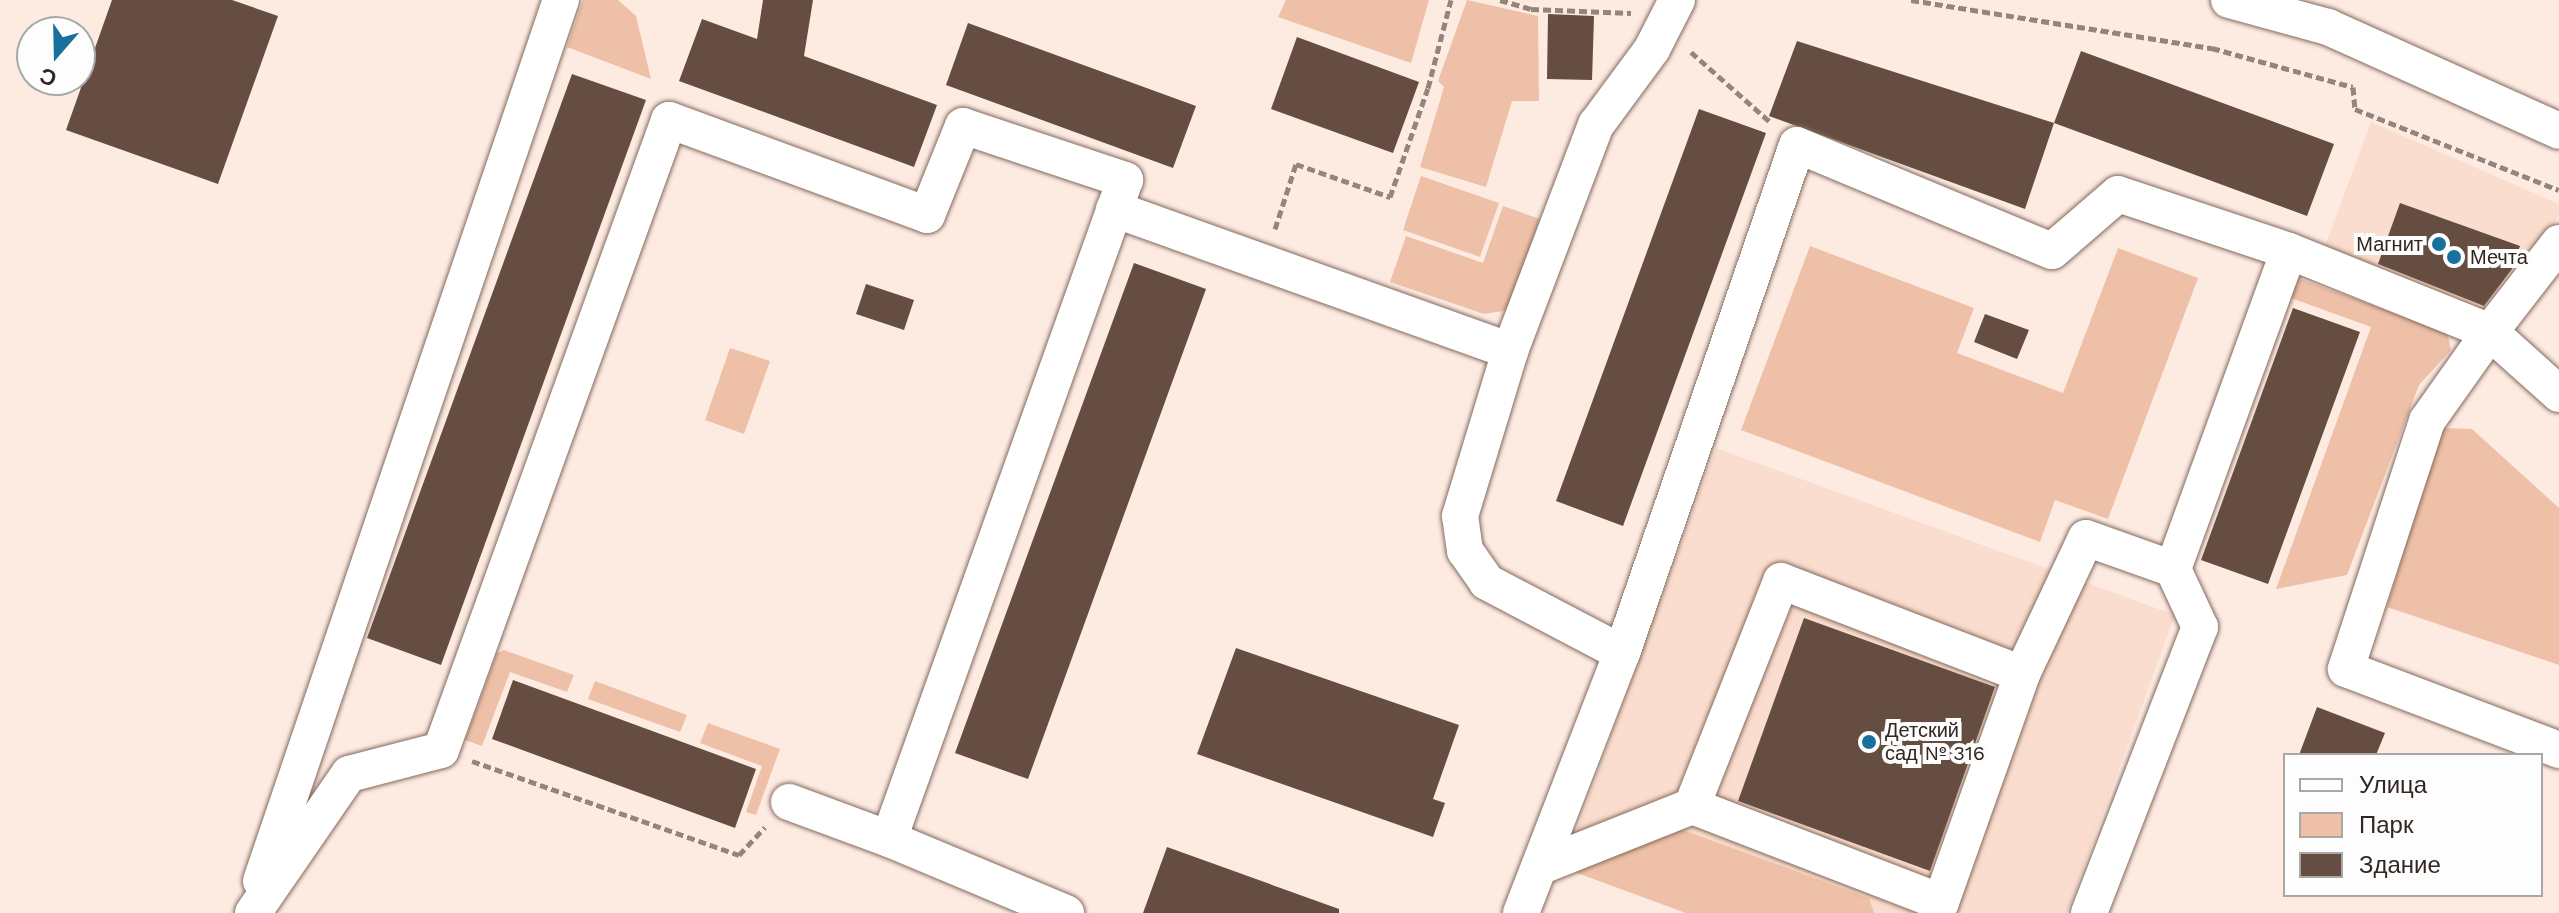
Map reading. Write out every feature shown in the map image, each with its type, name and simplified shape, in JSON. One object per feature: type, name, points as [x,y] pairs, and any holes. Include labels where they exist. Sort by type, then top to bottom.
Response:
[{"type":"street","points":[[252,913],[561,0]]},
{"type":"street","points":[[2229,0],[2328,27],[2559,131]]},
{"type":"street","points":[[1622,653],[1487,582],[1465,551],[1460,516],[1510,351],[1596,125],[1652,49],[1677,1]]},
{"type":"street","points":[[252,913],[349,774],[441,750],[669,120],[927,215],[963,126],[1125,180],[889,839]]},
{"type":"street","points":[[1521,913],[1622,653],[1797,145],[2052,251],[2118,194],[2289,251],[2490,332],[2559,394]]},
{"type":"street","points":[[1114,209],[1510,351]]},
{"type":"street","points":[[2559,243],[2490,332],[2427,421],[2346,669],[2559,750]]},
{"type":"street","points":[[2089,913],[2200,627],[2173,569],[2289,251]]},
{"type":"street","points":[[1539,867],[1692,806],[1941,902],[2022,674],[2086,538],[2173,569]]},
{"type":"street","points":[[1692,806],[1781,581],[2022,674]]},
{"type":"street","points":[[789,802],[889,839],[1066,913]]},
{"type":"path","points":[[1263,263],[1296,164],[1390,197],[1451,0]]},
{"type":"path","points":[[1500,0],[1531,9],[1641,14],[1677,1]]},
{"type":"path","points":[[1911,0],[2212,48],[2353,87],[2355,109],[2559,190]]},
{"type":"path","points":[[1687,49],[1797,145]]},
{"type":"path","points":[[441,750],[739,855],[789,802]]},
{"type":"shaded area","points":[[2371,122],[2559,204],[2559,216],[2493,322],[2321,257]]},
{"type":"shaded area","name":"Детский сад № 316","points":[[1716,448],[2175,615],[2067,913],[1686,913],[1563,868]]},
{"type":"green space","points":[[583,0],[618,0],[636,16],[651,79],[567,47]]},
{"type":"green space","points":[[1286,0],[1429,0],[1411,63],[1278,17]]},
{"type":"green space","points":[[1467,0],[1538,16],[1539,101],[1512,101],[1486,187],[1420,167],[1444,87],[1438,81]]},
{"type":"green space","points":[[1421,176],[1499,203],[1480,257],[1403,230]]},
{"type":"green space","points":[[1503,206],[1540,219],[1509,310],[1484,314],[1390,282],[1406,236],[1483,263]]},
{"type":"green space","points":[[1810,246],[1974,308],[1957,353],[2063,393],[2118,248],[2198,278],[2108,519],[2055,500],[2040,542],[1741,430]]},
{"type":"green space","points":[[2289,275],[2447,332],[2451,350],[2419,385],[2347,575],[2276,589],[2371,327],[2291,298],[2269,358],[2260,355]]},
{"type":"green space","points":[[730,348],[770,361],[744,434],[705,420]]},
{"type":"green space","points":[[2442,428],[2472,429],[2559,508],[2559,665],[2387,607]]},
{"type":"green space","points":[[504,650],[574,675],[567,692],[510,672],[482,746],[465,740],[497,653]]},
{"type":"green space","points":[[595,681],[687,715],[680,732],[588,699]]},
{"type":"green space","points":[[708,723],[780,749],[756,815],[746,812],[762,766],[700,743]]},
{"type":"green space","points":[[1683,830],[1869,898],[1874,913],[1686,913],[1572,871]]},
{"type":"building","points":[[112,0],[232,0],[278,16],[218,184],[66,130],[78,96],[96,96],[96,45]]},
{"type":"building","points":[[763,0],[813,0],[804,56],[937,105],[914,167],[679,81],[702,19],[757,39]]},
{"type":"building","points":[[1548,14],[1594,16],[1592,80],[1547,79]]},
{"type":"building","points":[[968,23],[1196,106],[1173,168],[946,85]]},
{"type":"building","points":[[1297,37],[1419,82],[1393,153],[1271,109]]},
{"type":"building","points":[[1797,41],[2054,123],[2025,209],[1769,116]]},
{"type":"building","points":[[2081,51],[2334,144],[2307,216],[2054,123]]},
{"type":"building","points":[[572,74],[646,100],[441,665],[367,638]]},
{"type":"building","points":[[1699,109],[1766,133],[1623,526],[1556,501]]},
{"type":"building","points":[[2400,203],[2520,246],[2512,269],[2484,306],[2378,264]]},
{"type":"building","points":[[1134,263],[1206,289],[1028,779],[955,753]]},
{"type":"building","points":[[866,284],[914,300],[904,330],[856,314]]},
{"type":"building","points":[[2293,308],[2360,332],[2268,584],[2201,560]]},
{"type":"building","points":[[1985,314],[2029,330],[2017,359],[1974,342]]},
{"type":"building","points":[[1804,618],[1995,687],[1930,871],[1738,801]]},
{"type":"building","points":[[1236,648],[1459,725],[1433,799],[1445,803],[1433,837],[1197,754]]},
{"type":"building","points":[[513,680],[756,769],[735,828],[492,739]]},
{"type":"building","points":[[2317,707],[2385,733],[2377,753],[2300,753]]},
{"type":"building","points":[[1167,847],[1339,909],[1339,913],[1143,913]]},
{"type":"place","name":"Магнит","points":[[2439,244]]},
{"type":"place","name":"Мечта","points":[[2454,257]]},
{"type":"place","name":"Детский сад № 316","points":[[1869,742]]}]
